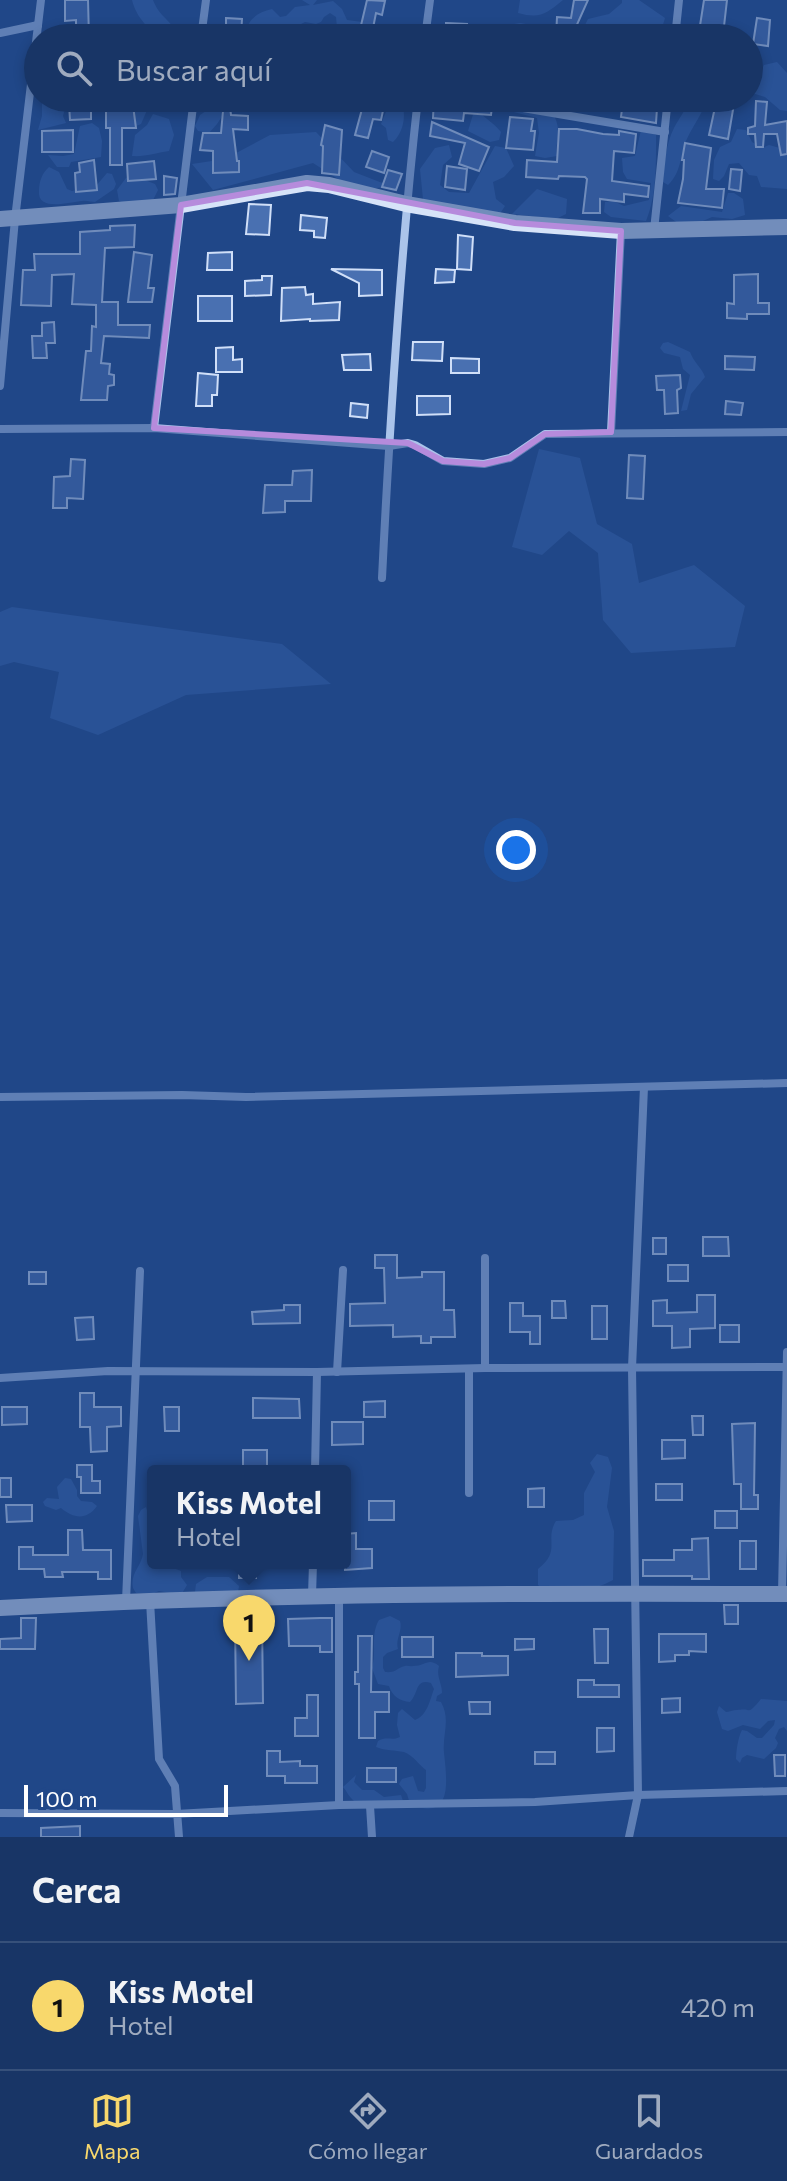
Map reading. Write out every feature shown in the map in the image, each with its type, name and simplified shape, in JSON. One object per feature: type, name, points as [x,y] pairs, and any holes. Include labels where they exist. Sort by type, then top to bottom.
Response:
[{"type":"street","points":[[38,24],[41,0]]},
{"type":"street","points":[[203,24],[206,0]]},
{"type":"street","points":[[427,24],[430,0]]},
{"type":"street","points":[[676,24],[679,0]]},
{"type":"street","points":[[0,33],[24,28]]},
{"type":"street","points":[[0,386],[7,219],[24,112]]},
{"type":"street","points":[[154,428],[192,112]]},
{"type":"street","points":[[382,578],[406,204],[416,112]]},
{"type":"street","points":[[547,112],[665,132]]},
{"type":"street","points":[[653,231],[667,112]]},
{"type":"street","points":[[7,219],[181,205],[307,183],[515,223],[621,231],[787,227]]},
{"type":"street","points":[[611,432],[621,231]]},
{"type":"street","points":[[0,429],[154,428],[389,446],[408,443],[443,461],[484,464],[510,458],[545,434],[787,432]]},
{"type":"street","points":[[0,1097],[246,1097],[787,1083]]},
{"type":"street","points":[[629,1837],[638,1795],[632,1368],[644,1087]]},
{"type":"street","points":[[485,1258],[485,1368]]},
{"type":"street","points":[[337,1372],[343,1270]]},
{"type":"street","points":[[126,1601],[140,1271]]},
{"type":"street","points":[[0,1608],[312,1595],[784,1594],[787,1352]]},
{"type":"street","points":[[0,1378],[134,1371],[787,1367]]},
{"type":"street","points":[[469,1369],[469,1493]]},
{"type":"street","points":[[315,1465],[317,1372]]},
{"type":"street","points":[[312,1595],[313,1569]]},
{"type":"street","points":[[339,1595],[339,1805]]},
{"type":"street","points":[[150,1600],[159,1759],[174,1782],[179,1837]]},
{"type":"street","points":[[0,1813],[176,1814],[339,1805],[535,1802],[638,1795],[787,1791]]},
{"type":"street","points":[[370,1806],[372,1837]]},
{"type":"highlighted area","points":[[307,183],[515,223],[621,231],[611,432],[545,434],[510,458],[484,464],[443,461],[408,443],[154,428],[181,205]]},
{"type":"shaded area","points":[[132,0],[153,0],[170,24],[145,24]]},
{"type":"shaded area","points":[[302,0],[317,0],[313,5],[333,1],[342,9],[347,20],[372,24],[337,24],[336,17],[330,13],[316,24],[249,24],[256,15],[272,9],[280,17],[286,16],[295,7],[310,5]]},
{"type":"shaded area","points":[[520,0],[563,0],[547,12],[532,15],[518,13]]},
{"type":"shaded area","points":[[622,0],[639,0],[665,18],[663,24],[586,24],[588,19],[609,14]]},
{"type":"shaded area","points":[[777,62],[787,73],[787,111],[780,110],[763,96],[764,65]]},
{"type":"shaded area","points":[[42,112],[64,112],[66,123],[38,130]]},
{"type":"shaded area","points":[[133,112],[146,112],[141,124],[136,126],[132,121]]},
{"type":"shaded area","points":[[221,112],[223,115],[209,133],[198,131],[195,126],[200,115]]},
{"type":"shaded area","points":[[386,112],[404,112],[401,131],[393,142],[388,140],[386,128],[381,124]]},
{"type":"shaded area","points":[[474,112],[480,112],[501,132],[499,140],[490,142],[468,131]]},
{"type":"shaded area","points":[[514,112],[552,113],[558,130],[557,156],[535,156],[539,133],[537,118]]},
{"type":"shaded area","points":[[684,112],[701,112],[668,185],[663,182],[671,134]]},
{"type":"shaded area","points":[[153,114],[169,119],[174,135],[169,151],[132,156],[135,135],[147,125]]},
{"type":"shaded area","points":[[92,123],[99,128],[101,157],[71,162],[69,167],[57,167],[48,155],[74,154],[80,126]]},
{"type":"shaded area","points":[[737,129],[746,130],[752,142],[762,148],[769,145],[787,150],[787,189],[761,187],[757,176],[749,175],[739,163],[729,164],[719,181],[713,179],[714,160],[720,147],[731,142]]},
{"type":"shaded area","points":[[641,130],[656,135],[655,179],[650,211],[646,221],[611,217],[604,212],[605,202],[613,201],[624,206],[649,200],[651,183],[627,179],[623,172],[622,158],[635,156]]},
{"type":"shaded area","points":[[316,132],[354,172],[390,186],[357,191],[313,163],[213,190],[192,164],[225,159],[270,135]]},
{"type":"shaded area","points":[[449,145],[452,157],[443,165],[440,185],[449,192],[469,193],[495,146],[506,148],[514,166],[504,177],[493,182],[496,199],[505,206],[499,215],[451,212],[423,199],[420,169],[435,148]]},
{"type":"shaded area","points":[[49,167],[59,172],[67,189],[72,191],[96,186],[107,173],[112,174],[116,184],[114,189],[95,202],[49,204],[43,202],[39,191],[41,178]]},
{"type":"shaded area","points":[[132,175],[155,184],[158,190],[153,200],[119,201],[117,190]]},
{"type":"shaded area","points":[[537,189],[567,199],[566,214],[556,219],[512,214]]},
{"type":"shaded area","points":[[728,193],[743,199],[745,215],[732,219],[712,217],[696,224],[679,224],[668,216],[681,206],[722,212]]},
{"type":"shaded area","points":[[668,342],[690,352],[705,377],[691,394],[687,410],[681,411],[690,375],[683,369],[680,357],[664,353],[660,348]]},
{"type":"shaded area","points":[[539,449],[580,458],[597,524],[632,544],[639,583],[694,565],[745,606],[735,647],[631,653],[603,620],[598,553],[569,531],[542,555],[512,547]]},
{"type":"shaded area","points":[[12,607],[282,644],[331,684],[186,695],[98,735],[50,718],[59,672],[14,662],[0,666],[0,612]]},
{"type":"shaded area","points":[[597,1454],[608,1457],[612,1468],[607,1507],[614,1531],[613,1580],[588,1588],[545,1591],[538,1585],[538,1569],[549,1556],[553,1528],[556,1521],[573,1520],[584,1515],[584,1493],[595,1472],[590,1463]]},
{"type":"shaded area","points":[[65,1478],[71,1479],[81,1501],[97,1506],[89,1514],[75,1516],[61,1508],[56,1510],[45,1506],[43,1502],[47,1498],[59,1499],[57,1487]]},
{"type":"shaded area","points":[[146,1507],[147,1510],[147,1569],[181,1571],[187,1585],[181,1595],[159,1591],[136,1593],[133,1588],[133,1578],[143,1554],[138,1516]]},
{"type":"shaded area","points":[[207,1577],[229,1577],[239,1586],[238,1592],[195,1592],[196,1584]]},
{"type":"shaded area","points":[[390,1616],[400,1621],[401,1628],[398,1649],[383,1657],[385,1672],[429,1662],[439,1666],[442,1693],[436,1701],[441,1702],[445,1715],[446,1786],[444,1796],[434,1808],[410,1804],[399,1784],[402,1779],[413,1776],[418,1791],[424,1792],[426,1770],[407,1753],[376,1747],[378,1741],[400,1737],[397,1725],[398,1713],[402,1709],[415,1720],[422,1715],[434,1689],[431,1683],[422,1683],[410,1702],[397,1697],[389,1686],[378,1684],[372,1668],[375,1632],[379,1620]]},
{"type":"shaded area","points":[[761,1699],[787,1701],[787,1731],[784,1727],[779,1729],[775,1738],[778,1743],[776,1748],[764,1759],[747,1755],[740,1763],[736,1756],[742,1730],[762,1738],[775,1720],[768,1721],[760,1729],[743,1725],[728,1731],[722,1729],[717,1712],[719,1706],[726,1712],[749,1710]]},
{"type":"shaded area","points":[[356,1775],[354,1782],[362,1790],[374,1790],[384,1797],[401,1795],[403,1801],[384,1808],[362,1806],[343,1787]]},
{"type":"building","points":[[65,0],[88,0],[89,24],[65,21]]},
{"type":"building","points":[[367,0],[385,1],[382,15],[376,13],[374,24],[361,24]]},
{"type":"building","points":[[574,0],[588,0],[577,24],[557,24],[557,17],[571,18]]},
{"type":"building","points":[[704,0],[727,0],[724,24],[700,24]]},
{"type":"building","points":[[226,18],[242,19],[242,24],[226,24]]},
{"type":"building","points":[[757,18],[770,20],[768,46],[763,45],[763,24],[756,24]]},
{"type":"building","points":[[763,102],[767,102],[765,125],[787,121],[787,154],[781,155],[777,134],[764,134],[763,147],[756,147],[755,134],[748,134],[748,128],[755,126],[756,112],[763,112]]},
{"type":"building","points":[[70,112],[91,112],[91,119],[70,120]]},
{"type":"building","points":[[106,112],[134,112],[136,128],[122,128],[122,165],[110,165],[110,128],[106,128]]},
{"type":"building","points":[[223,112],[248,116],[248,130],[233,129],[239,172],[213,173],[213,151],[200,150],[203,133],[221,133]]},
{"type":"building","points":[[361,112],[383,112],[381,120],[373,119],[368,138],[355,135]]},
{"type":"building","points":[[433,112],[491,112],[491,115],[464,113],[463,121],[433,118]]},
{"type":"building","points":[[622,112],[657,112],[656,123],[621,117]]},
{"type":"building","points":[[714,112],[733,112],[728,139],[709,135]]},
{"type":"building","points":[[510,117],[533,119],[533,150],[506,148]]},
{"type":"building","points":[[432,122],[489,147],[479,171],[459,164],[465,143],[430,136]]},
{"type":"building","points":[[325,125],[342,130],[339,175],[322,173],[321,145]]},
{"type":"building","points":[[559,129],[636,134],[634,153],[614,151],[612,181],[649,186],[648,197],[624,194],[624,202],[600,199],[600,213],[583,213],[585,177],[526,177],[527,160],[557,162]]},
{"type":"building","points":[[73,130],[73,152],[42,152],[42,131]]},
{"type":"building","points":[[685,143],[711,148],[706,189],[724,189],[722,208],[678,203]]},
{"type":"building","points":[[372,151],[389,157],[384,173],[366,167]]},
{"type":"building","points":[[94,160],[97,190],[76,192],[75,173],[80,172],[79,163]]},
{"type":"building","points":[[154,161],[156,179],[128,181],[127,164]]},
{"type":"building","points":[[447,166],[467,169],[465,190],[445,187]]},
{"type":"building","points":[[731,169],[742,170],[740,191],[729,189]]},
{"type":"building","points":[[388,170],[402,174],[396,190],[382,187]]},
{"type":"building","points":[[164,176],[177,178],[175,194],[164,195]]},
{"type":"building","points":[[249,204],[271,205],[269,235],[246,234]]},
{"type":"building","points":[[301,215],[327,218],[325,238],[314,237],[314,231],[300,230]]},
{"type":"building","points":[[135,225],[134,247],[105,248],[102,302],[118,302],[118,325],[150,325],[149,338],[104,336],[101,363],[110,364],[109,374],[114,375],[114,385],[108,386],[107,400],[81,400],[86,351],[91,351],[92,326],[96,327],[96,305],[72,304],[74,274],[52,275],[51,306],[21,305],[23,270],[35,270],[34,254],[80,254],[80,232]]},
{"type":"building","points":[[458,235],[473,237],[471,270],[457,269]]},
{"type":"building","points":[[134,252],[152,255],[148,288],[154,288],[152,302],[128,302]]},
{"type":"building","points":[[232,252],[232,270],[207,270],[208,253]]},
{"type":"building","points":[[331,269],[382,270],[382,295],[359,296],[359,283]]},
{"type":"building","points":[[436,269],[455,270],[454,282],[435,283]]},
{"type":"building","points":[[758,274],[758,303],[769,303],[769,314],[747,314],[747,319],[727,318],[727,303],[734,304],[734,275]]},
{"type":"building","points":[[262,276],[272,276],[271,295],[245,296],[245,281],[262,280]]},
{"type":"building","points":[[305,287],[306,295],[313,294],[313,304],[340,302],[339,320],[281,321],[282,288]]},
{"type":"building","points":[[198,296],[232,296],[232,321],[198,321]]},
{"type":"building","points":[[54,322],[55,343],[46,343],[47,358],[33,358],[32,336],[42,336],[42,323]]},
{"type":"building","points":[[413,342],[443,342],[442,361],[412,360]]},
{"type":"building","points":[[233,347],[233,360],[242,359],[242,372],[216,372],[216,348]]},
{"type":"building","points":[[370,354],[371,370],[344,370],[342,355]]},
{"type":"building","points":[[725,356],[755,357],[754,370],[725,369]]},
{"type":"building","points":[[451,358],[479,359],[479,373],[451,373]]},
{"type":"building","points":[[198,373],[218,375],[217,395],[212,395],[212,406],[196,406]]},
{"type":"building","points":[[680,375],[678,413],[665,414],[664,390],[657,390],[656,376]]},
{"type":"building","points":[[417,396],[450,396],[450,414],[417,415]]},
{"type":"building","points":[[726,401],[743,403],[741,415],[725,414]]},
{"type":"building","points":[[351,403],[368,405],[367,418],[350,416]]},
{"type":"building","points":[[629,455],[645,456],[643,499],[627,498]]},
{"type":"building","points":[[71,459],[85,460],[83,499],[67,498],[67,508],[53,508],[54,477],[70,476]]},
{"type":"building","points":[[312,470],[311,501],[285,501],[285,512],[263,513],[265,485],[292,485],[293,471]]},
{"type":"building","points":[[703,1237],[728,1237],[729,1256],[703,1256]]},
{"type":"building","points":[[653,1238],[666,1238],[666,1254],[653,1254]]},
{"type":"building","points":[[375,1255],[397,1255],[397,1278],[422,1277],[422,1272],[444,1272],[444,1310],[454,1310],[455,1337],[431,1337],[431,1343],[421,1343],[421,1336],[393,1337],[393,1325],[350,1326],[350,1304],[385,1303],[384,1268],[375,1268]]},
{"type":"building","points":[[668,1265],[688,1265],[688,1281],[668,1281]]},
{"type":"building","points":[[29,1272],[46,1272],[46,1284],[29,1284]]},
{"type":"building","points":[[697,1295],[715,1295],[715,1328],[690,1329],[690,1347],[672,1348],[672,1326],[653,1326],[653,1301],[667,1300],[667,1313],[697,1312]]},
{"type":"building","points":[[552,1301],[565,1301],[566,1318],[552,1318]]},
{"type":"building","points":[[510,1303],[523,1303],[523,1316],[540,1316],[540,1344],[530,1344],[530,1332],[510,1332]]},
{"type":"building","points":[[284,1305],[300,1305],[300,1323],[253,1324],[252,1312],[284,1310]]},
{"type":"building","points":[[592,1306],[607,1306],[607,1339],[592,1339]]},
{"type":"building","points":[[93,1317],[94,1339],[77,1340],[75,1318]]},
{"type":"building","points":[[720,1325],[739,1325],[739,1342],[720,1342]]},
{"type":"building","points":[[80,1393],[94,1393],[94,1407],[121,1407],[121,1426],[107,1427],[107,1451],[91,1452],[90,1427],[80,1427]]},
{"type":"building","points":[[253,1398],[299,1399],[300,1418],[253,1418]]},
{"type":"building","points":[[385,1401],[385,1417],[364,1417],[364,1402]]},
{"type":"building","points":[[2,1407],[27,1407],[27,1424],[2,1425]]},
{"type":"building","points":[[164,1407],[179,1407],[179,1431],[165,1431]]},
{"type":"building","points":[[692,1416],[703,1416],[703,1435],[693,1435]]},
{"type":"building","points":[[332,1422],[363,1422],[363,1444],[332,1445]]},
{"type":"building","points":[[755,1423],[754,1495],[758,1495],[758,1509],[741,1509],[741,1484],[734,1484],[732,1424]]},
{"type":"building","points":[[662,1440],[685,1440],[685,1458],[662,1459]]},
{"type":"building","points":[[243,1450],[267,1450],[267,1465],[243,1465]]},
{"type":"building","points":[[77,1465],[92,1465],[92,1481],[100,1481],[100,1493],[81,1493]]},
{"type":"building","points":[[0,1478],[11,1478],[11,1497],[0,1497]]},
{"type":"building","points":[[656,1484],[682,1484],[682,1500],[656,1500]]},
{"type":"building","points":[[544,1488],[544,1507],[528,1507],[528,1489]]},
{"type":"building","points":[[369,1501],[394,1501],[394,1520],[369,1520]]},
{"type":"building","points":[[6,1505],[32,1505],[32,1521],[7,1522]]},
{"type":"building","points":[[715,1511],[737,1511],[737,1528],[715,1528]]},
{"type":"building","points":[[68,1530],[82,1530],[83,1550],[111,1550],[111,1579],[98,1579],[98,1572],[62,1572],[63,1577],[45,1577],[44,1569],[19,1569],[19,1547],[33,1547],[33,1555],[68,1555]]},
{"type":"building","points":[[351,1533],[356,1533],[356,1549],[372,1549],[372,1568],[345,1570],[351,1569]]},
{"type":"building","points":[[708,1538],[709,1579],[643,1576],[643,1560],[674,1560],[674,1550],[692,1550],[692,1539]]},
{"type":"building","points":[[740,1541],[756,1541],[756,1569],[740,1569]]},
{"type":"building","points":[[239,1569],[256,1569],[256,1578],[239,1578]]},
{"type":"building","points":[[724,1605],[738,1605],[738,1624],[725,1624]]},
{"type":"building","points":[[21,1618],[36,1618],[35,1649],[0,1649],[0,1639],[21,1638]]},
{"type":"building","points":[[235,1618],[262,1618],[263,1703],[236,1704]]},
{"type":"building","points":[[332,1618],[332,1652],[320,1652],[320,1646],[289,1646],[288,1619]]},
{"type":"building","points":[[594,1629],[608,1629],[608,1663],[595,1663]]},
{"type":"building","points":[[659,1634],[706,1634],[706,1652],[689,1651],[689,1655],[675,1655],[675,1661],[659,1662]]},
{"type":"building","points":[[358,1636],[372,1636],[371,1692],[389,1692],[389,1712],[375,1712],[375,1738],[359,1738],[359,1684],[355,1684]]},
{"type":"building","points":[[402,1637],[433,1637],[433,1657],[402,1657]]},
{"type":"building","points":[[515,1639],[534,1639],[534,1649],[515,1650]]},
{"type":"building","points":[[456,1653],[508,1656],[508,1675],[456,1677]]},
{"type":"building","points":[[578,1680],[594,1680],[594,1685],[619,1685],[619,1697],[578,1697]]},
{"type":"building","points":[[307,1695],[318,1695],[318,1736],[295,1736],[295,1718],[307,1718]]},
{"type":"building","points":[[680,1698],[680,1712],[662,1713],[662,1699]]},
{"type":"building","points":[[469,1702],[490,1702],[490,1714],[470,1714]]},
{"type":"building","points":[[597,1728],[614,1728],[614,1751],[597,1752]]},
{"type":"building","points":[[267,1751],[280,1751],[280,1762],[300,1761],[300,1766],[317,1766],[317,1783],[285,1783],[285,1776],[267,1776]]},
{"type":"building","points":[[535,1752],[555,1752],[555,1764],[535,1764]]},
{"type":"building","points":[[774,1755],[785,1755],[785,1776],[775,1776]]},
{"type":"building","points":[[367,1768],[396,1768],[396,1782],[367,1782]]},
{"type":"building","points":[[80,1826],[80,1837],[41,1837],[41,1828]]},
{"type":"place","name":"Kiss Motel","points":[[249,1661]]}]
